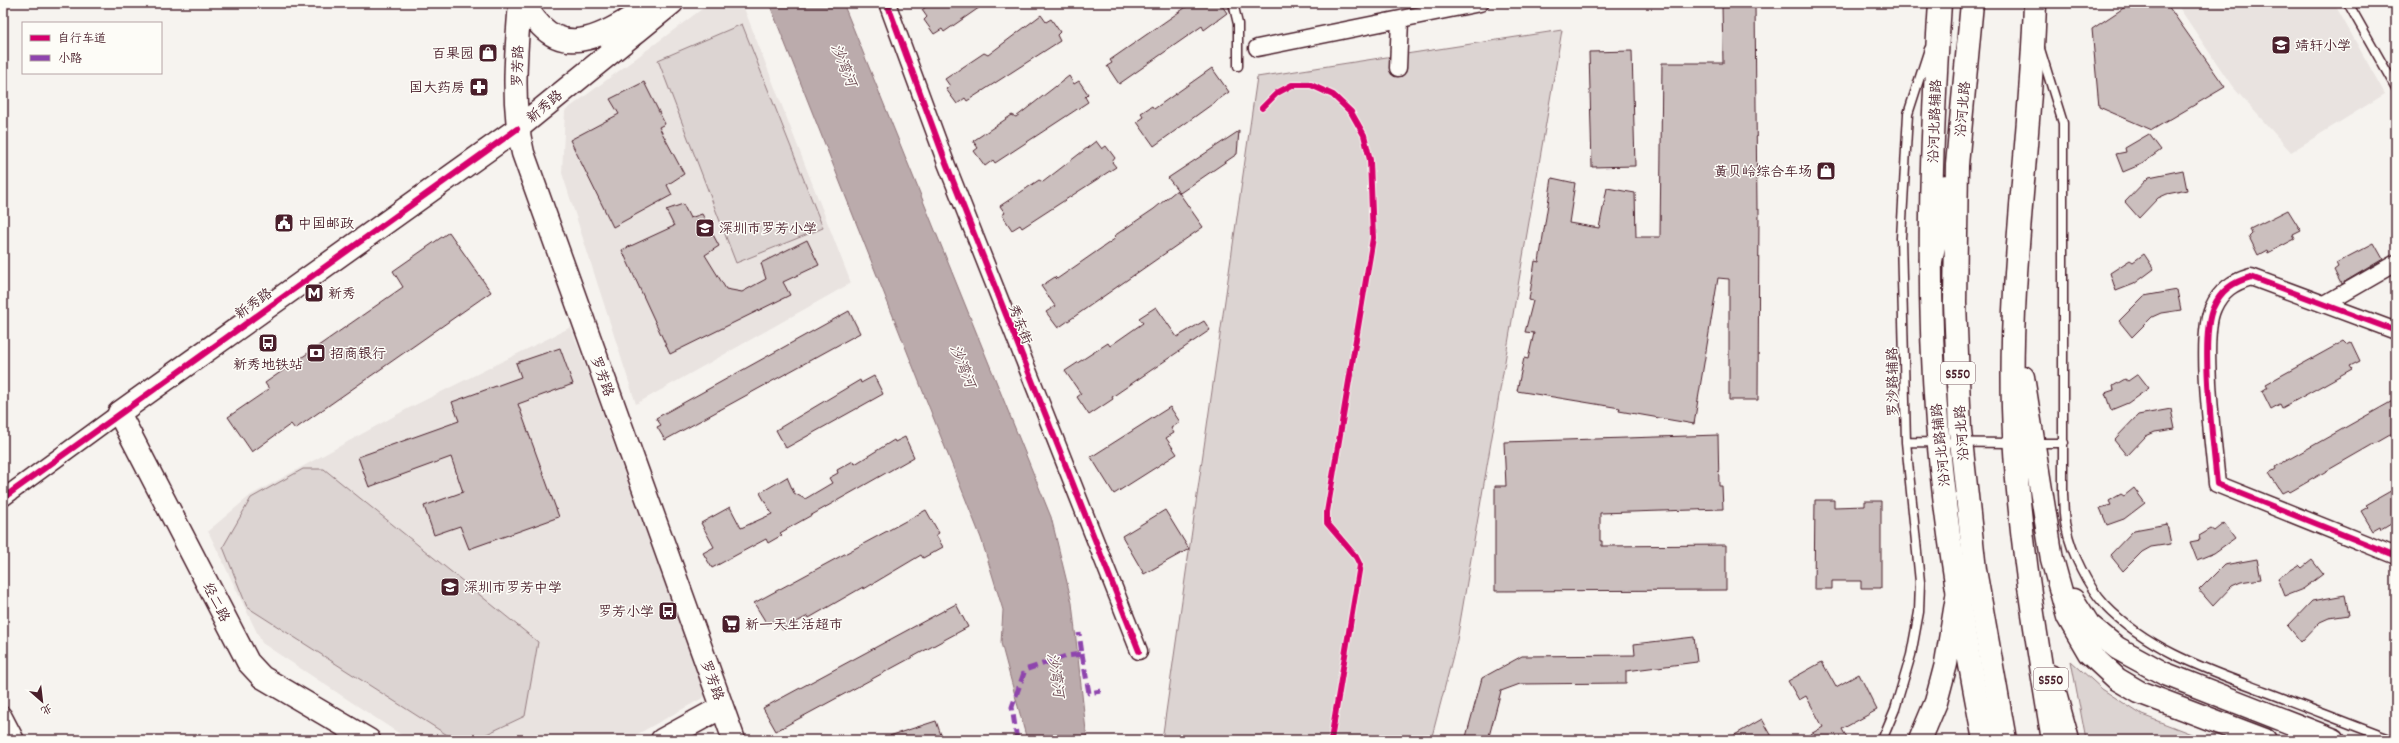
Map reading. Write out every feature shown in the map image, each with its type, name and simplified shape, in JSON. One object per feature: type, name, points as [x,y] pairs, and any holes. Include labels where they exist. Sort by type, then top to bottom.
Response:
[{"type":"main road","name":"罗芳路","points":[[520,3],[517,129],[530,176],[734,740]]},
{"type":"main road","points":[[527,3],[528,9],[550,35],[563,41],[580,42],[612,27],[656,3]]},
{"type":"main road","name":"新秀路","points":[[119,413],[517,129],[672,3]]},
{"type":"main road","name":"沿河北路","points":[[1972,3],[1957,165],[1955,303],[1960,431],[1975,570],[2005,740]]},
{"type":"main road","name":"S550","points":[[2035,3],[2014,317],[2013,407],[2016,472],[2034,618],[2052,740]]},
{"type":"main road","points":[[2034,30],[2040,3]]},
{"type":"main road","name":"沿河北路辅路","points":[[1940,12],[1935,86],[1931,261],[1937,424],[1958,591],[1984,740]]},
{"type":"main road","points":[[1931,261],[1961,115]]},
{"type":"main road","points":[[2014,317],[2052,559],[2068,617],[2088,653],[2100,665],[2139,692],[2265,740]]},
{"type":"main road","name":"经二路","points":[[119,413],[248,662],[262,677],[369,740]]},
{"type":"main road","points":[[2052,559],[2070,595],[2089,625],[2117,648],[2163,673],[2334,740]]},
{"type":"main road","points":[[1920,740],[1936,702],[1946,664],[1958,591]]},
{"type":"main road","name":"S550","points":[[2034,618],[2068,740]]},
{"type":"main road","points":[[662,740],[722,707]]},
{"type":"street","name":"秀东街","points":[[887,3],[946,163],[1138,651]]},
{"type":"street","points":[[1257,48],[1480,3]]},
{"type":"street","points":[[1398,68],[1400,20]]},
{"type":"street","points":[[2325,304],[2396,263]]},
{"type":"street","points":[[2396,331],[2251,277],[2235,282],[2221,293],[2212,310],[2206,340],[2217,484],[2396,556]]},
{"type":"street","name":"新秀路","points":[[3,498],[119,413]]},
{"type":"street","points":[[3,715],[16,740]]},
{"type":"lane","points":[[1233,3],[1238,24],[1238,66]]},
{"type":"lane","points":[[2348,3],[2396,88]]},
{"type":"lane","name":"罗沙路辅路","points":[[1882,740],[1895,709],[1912,655],[1919,612],[1920,582],[1906,442],[1901,238],[1905,142],[1908,114],[1914,90],[1940,12]]},
{"type":"lane","points":[[2034,30],[2063,123],[2063,494],[2066,527],[2077,560],[2104,605],[2128,626],[2152,643],[2181,658],[2392,740]]},
{"type":"lane","points":[[1906,442],[2064,443]]},
{"type":"shaded area","name":"深圳市罗芳小学","points":[[710,3],[742,3],[851,283],[636,404],[562,173],[565,111]]},
{"type":"shaded area","name":"靖轩小学","points":[[2176,3],[2334,3],[2385,94],[2291,152],[2232,86]]},
{"type":"shaded area","points":[[742,24],[823,228],[736,263],[658,60]]},
{"type":"shaded area","points":[[1562,30],[1457,640],[1431,740],[1162,740],[1257,77]]},
{"type":"shaded area","name":"深圳市罗芳中学","points":[[571,327],[706,696],[627,740],[409,740],[262,643],[208,531],[251,495],[409,408]]},
{"type":"shaded area","points":[[303,469],[324,469],[538,642],[525,716],[474,740],[455,740],[247,607],[223,547],[251,498]]},
{"type":"shaded area","points":[[2071,661],[2102,689],[2142,715],[2207,740],[2086,740]]},
{"type":"water","name":"沙湾河","points":[[769,3],[843,3],[1051,517],[1072,603],[1087,740],[1027,740],[1001,643],[1003,610],[981,538]]},
{"type":"building","points":[[931,3],[986,3],[944,32],[942,29],[934,34],[924,20],[927,17],[922,10]]},
{"type":"building","points":[[1192,3],[1220,3],[1227,13],[1204,30],[1202,26],[1119,84],[1107,66],[1112,63],[1110,60]]},
{"type":"building","points":[[2131,3],[2166,3],[2225,87],[2152,130],[2099,107],[2092,29]]},
{"type":"building","points":[[1755,4],[1757,209],[1759,209],[1758,400],[1729,400],[1729,279],[1718,278],[1694,424],[1619,411],[1620,408],[1517,391],[1524,358],[1528,359],[1534,333],[1525,332],[1533,301],[1529,300],[1535,261],[1539,262],[1552,178],[1575,183],[1569,223],[1599,228],[1607,188],[1635,193],[1636,237],[1660,237],[1662,63],[1723,63],[1722,5]]},
{"type":"building","points":[[1041,15],[1046,22],[1051,19],[1060,32],[1057,35],[1060,41],[967,101],[965,98],[957,104],[946,89],[950,86],[945,79],[984,53],[988,55]]},
{"type":"building","points":[[1632,51],[1635,166],[1592,167],[1589,52]]},
{"type":"building","points":[[1212,68],[1229,92],[1154,146],[1137,122],[1144,117],[1141,113],[1152,106],[1154,109]]},
{"type":"building","points":[[1069,76],[1074,84],[1079,81],[1088,94],[1085,97],[1088,102],[995,163],[993,160],[985,166],[974,151],[978,148],[973,141],[1012,115],[1016,117]]},
{"type":"building","points":[[644,82],[665,124],[659,127],[684,174],[667,185],[672,195],[613,227],[570,140],[619,114],[610,99]]},
{"type":"building","points":[[1239,131],[1237,154],[1180,193],[1168,178]]},
{"type":"building","points":[[2149,134],[2161,150],[2142,164],[2123,172],[2116,154],[2126,152],[2125,148]]},
{"type":"building","points":[[1096,141],[1102,149],[1106,146],[1115,158],[1112,162],[1116,167],[1022,228],[1020,225],[1012,230],[1002,215],[1005,213],[1000,206],[1039,180],[1043,182]]},
{"type":"building","points":[[2183,170],[2187,190],[2167,194],[2158,198],[2139,218],[2125,202],[2149,177]]},
{"type":"building","points":[[1177,190],[1203,227],[1058,328],[1046,312],[1055,306],[1041,286],[1055,277],[1057,279],[1116,238],[1114,236],[1154,209]]},
{"type":"building","points":[[683,204],[690,218],[702,214],[719,246],[705,255],[726,289],[742,292],[766,279],[761,263],[807,240],[819,265],[783,282],[790,295],[670,354],[622,250],[674,226],[666,210]]},
{"type":"building","points":[[2288,210],[2301,231],[2293,235],[2295,239],[2268,253],[2267,250],[2258,255],[2249,237],[2252,234],[2250,229]]},
{"type":"building","points":[[449,232],[491,292],[295,429],[291,424],[252,452],[228,417],[269,389],[265,383],[403,287],[393,271]]},
{"type":"building","points":[[2374,243],[2383,259],[2341,284],[2334,270],[2338,267],[2336,263]]},
{"type":"building","points":[[2144,254],[2154,269],[2134,284],[2116,291],[2110,273],[2130,260],[2133,262]]},
{"type":"building","points":[[2177,290],[2181,310],[2161,313],[2152,317],[2132,337],[2119,321],[2144,296]]},
{"type":"building","points":[[1156,307],[1177,337],[1204,321],[1210,330],[1112,397],[1113,399],[1089,415],[1077,397],[1081,394],[1065,371],[1108,343],[1110,346],[1143,323],[1139,318]]},
{"type":"building","points":[[849,311],[860,333],[665,440],[657,427],[661,425],[656,418]]},
{"type":"building","points":[[2344,341],[2347,344],[2351,342],[2360,361],[2350,366],[2352,369],[2282,408],[2280,404],[2271,409],[2262,391],[2268,387],[2266,384]]},
{"type":"building","points":[[560,348],[573,384],[518,404],[559,517],[469,549],[460,526],[434,535],[424,506],[463,492],[451,457],[369,487],[358,457],[459,421],[452,402],[521,377],[516,363]]},
{"type":"building","points":[[2138,374],[2149,388],[2128,403],[2111,410],[2105,393],[2114,390],[2113,386],[2125,379],[2128,381]]},
{"type":"building","points":[[874,376],[883,394],[786,448],[776,430],[860,380],[861,383]]},
{"type":"building","points":[[2396,399],[2396,431],[2290,492],[2288,490],[2282,493],[2269,473],[2276,469],[2275,467]]},
{"type":"building","points":[[1170,407],[1180,422],[1171,428],[1174,433],[1166,438],[1177,454],[1114,494],[1091,457]]},
{"type":"building","points":[[2171,409],[2175,429],[2155,432],[2146,436],[2127,456],[2114,440],[2138,415]]},
{"type":"building","points":[[1718,435],[1719,486],[1722,486],[1723,509],[1600,513],[1600,541],[1602,541],[1602,546],[1726,545],[1726,590],[1495,591],[1495,486],[1506,486],[1504,442]]},
{"type":"building","points":[[905,437],[914,457],[780,533],[782,535],[768,543],[766,539],[712,568],[703,553],[714,547],[701,523],[730,507],[741,528],[772,514],[760,493],[787,477],[794,493],[805,499],[832,483],[829,478],[838,473],[837,470],[853,461],[855,464],[894,440],[895,442]]},
{"type":"building","points":[[2134,488],[2145,503],[2124,519],[2107,525],[2100,508],[2111,505],[2109,501],[2121,494],[2124,496]]},
{"type":"building","points":[[2396,488],[2396,521],[2381,530],[2380,527],[2373,531],[2361,511],[2368,507],[2366,505]]},
{"type":"building","points":[[1815,500],[1834,500],[1834,507],[1865,506],[1865,501],[1881,501],[1881,588],[1861,588],[1861,581],[1832,581],[1832,589],[1814,589]]},
{"type":"building","points":[[926,510],[939,533],[936,535],[943,547],[923,558],[921,555],[864,589],[863,587],[809,618],[808,616],[782,630],[776,620],[767,624],[754,603]]},
{"type":"building","points":[[1165,510],[1189,549],[1144,574],[1122,536]]},
{"type":"building","points":[[2224,523],[2235,538],[2214,553],[2197,560],[2190,542],[2200,540],[2199,536],[2211,529],[2214,531]]},
{"type":"building","points":[[2167,524],[2171,544],[2151,547],[2142,552],[2123,571],[2110,555],[2134,530]]},
{"type":"building","points":[[2257,559],[2261,579],[2241,582],[2232,586],[2213,606],[2199,590],[2224,565]]},
{"type":"building","points":[[2312,560],[2323,574],[2303,589],[2285,596],[2278,578],[2299,565],[2302,568]]},
{"type":"building","points":[[2345,595],[2349,615],[2329,618],[2320,622],[2301,642],[2288,626],[2312,601]]},
{"type":"building","points":[[956,604],[968,627],[776,731],[763,708]]},
{"type":"building","points":[[1694,637],[1697,662],[1626,671],[1626,683],[1520,684],[1501,691],[1488,740],[1466,737],[1482,678],[1522,656],[1635,655],[1634,644]]},
{"type":"building","points":[[1822,662],[1836,687],[1859,674],[1877,710],[1842,729],[1848,740],[1800,740],[1823,727],[1806,696],[1799,700],[1788,681]]},
{"type":"building","points":[[1762,719],[1774,740],[1726,740]]},
{"type":"building","points":[[936,721],[941,735],[929,740],[884,740],[883,738]]},
{"type":"marked path","points":[[1017,740],[1012,707],[1025,670],[1066,656],[1082,654],[1079,633]]},
{"type":"marked path","points":[[1082,654],[1089,693],[1101,691]]},
{"type":"cycle path","points":[[887,3],[946,163],[1139,651]]},
{"type":"cycle path","points":[[1262,108],[1277,93],[1292,85],[1311,85],[1333,95],[1351,112],[1364,135],[1370,160],[1373,238],[1327,512],[1327,523],[1356,557],[1360,565],[1331,740]]},
{"type":"cycle path","points":[[3,498],[517,129]]},
{"type":"cycle path","points":[[2396,331],[2251,277],[2233,284],[2220,296],[2213,308],[2209,322],[2207,343],[2207,367],[2217,484],[2396,556]]},
{"type":"place","name":"靖轩小学","points":[[2281,45]]},
{"type":"place","name":"百果园","points":[[488,53]]},
{"type":"place","name":"国大药房","points":[[479,87]]},
{"type":"place","name":"黄贝岭综合车场","points":[[1826,171]]},
{"type":"place","name":"中国邮政","points":[[284,223]]},
{"type":"place","name":"深圳市罗芳小学","points":[[705,228]]},
{"type":"place","name":"新秀","points":[[314,293]]},
{"type":"place","name":"新秀地铁站","points":[[268,343]]},
{"type":"place","name":"招商银行","points":[[316,353]]},
{"type":"place","name":"深圳市罗芳中学","points":[[450,587]]},
{"type":"place","name":"罗芳小学","points":[[668,611]]},
{"type":"place","name":"新一天生活超市","points":[[731,624]]}]
